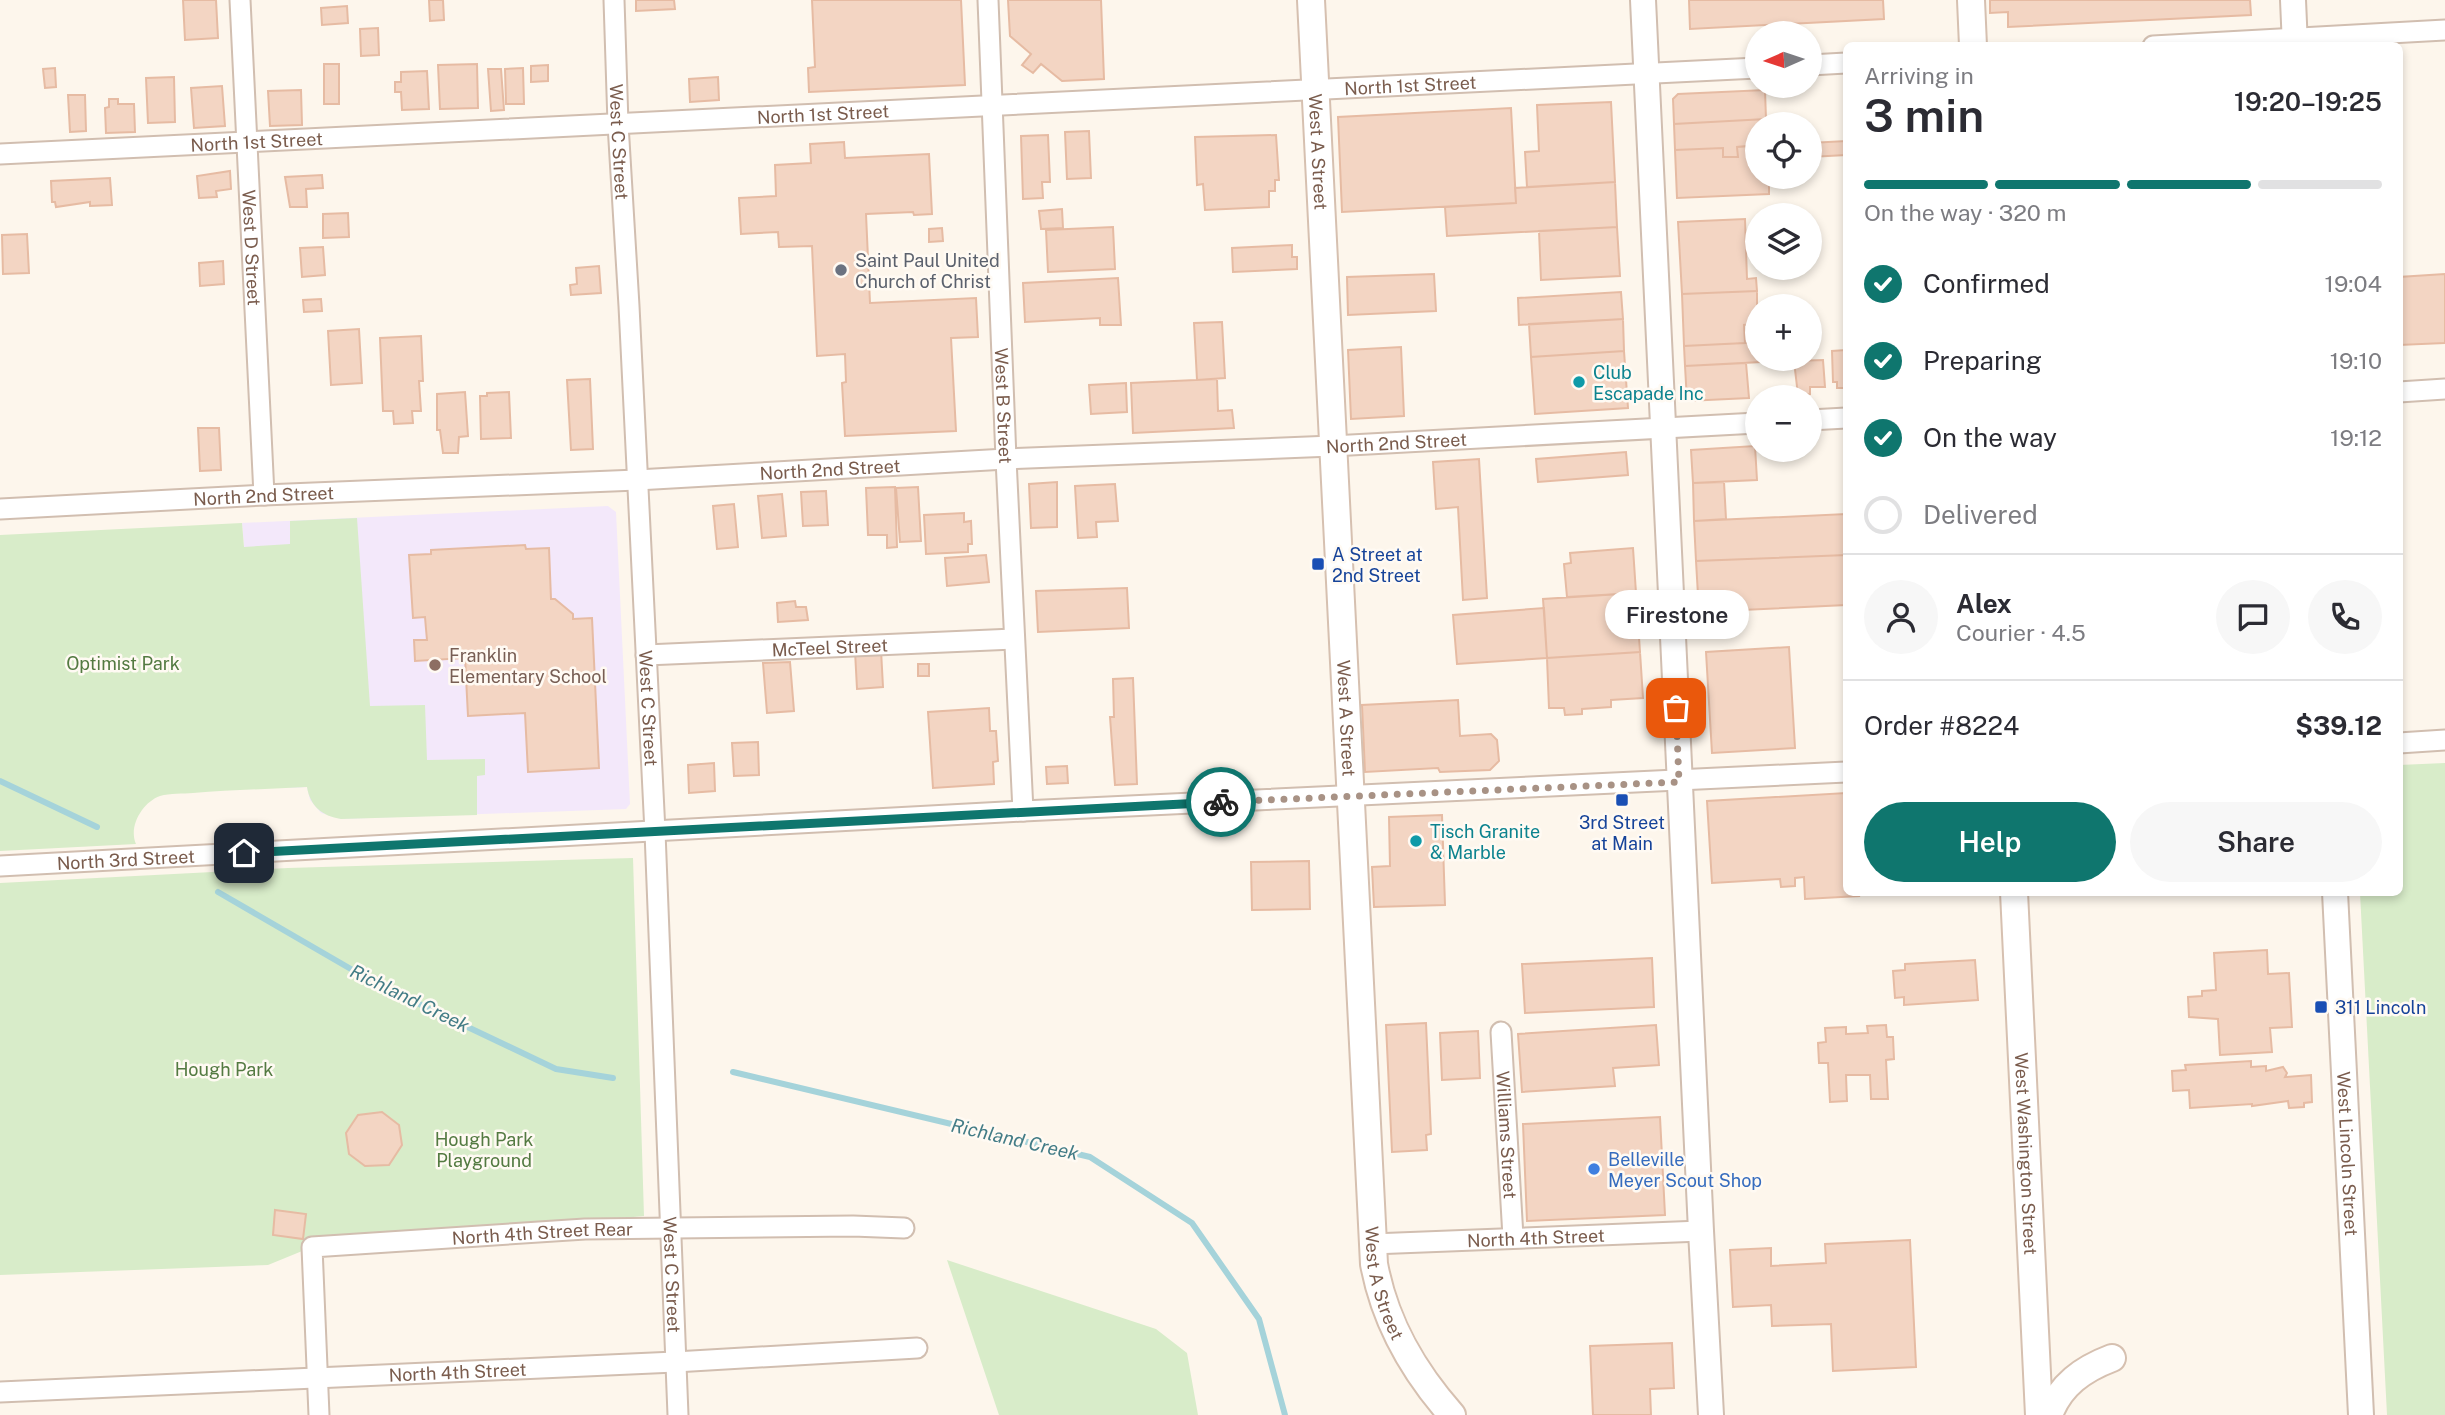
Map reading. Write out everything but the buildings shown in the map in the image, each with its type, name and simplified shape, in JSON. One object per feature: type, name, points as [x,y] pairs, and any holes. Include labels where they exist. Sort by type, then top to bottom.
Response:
[{"type":"main road","name":"West A Street","points":[[1311,0],[1372,1244],[1379,1290],[1390,1322],[1404,1350],[1452,1415]]},
{"type":"main road","points":[[1971,0],[1973,42]]},
{"type":"main road","name":"West Washington Street","points":[[2014,896],[2039,1415]]},
{"type":"main road","points":[[2049,1415],[2054,1402],[2067,1384],[2089,1367],[2112,1358]]},
{"type":"street","name":"West D Street","points":[[240,0],[264,495]]},
{"type":"street","name":"West C Street","points":[[614,0],[618,124],[655,832],[678,1415]]},
{"type":"street","name":"West B Street","points":[[988,0],[1023,811]]},
{"type":"street","points":[[1643,0],[1700,1231],[1711,1415]]},
{"type":"street","points":[[2292,0],[2294,42],[2445,30]]},
{"type":"street","points":[[1822,64],[1843,62]]},
{"type":"street","name":"North 1st Street","points":[[0,154],[1745,69]]},
{"type":"street","points":[[2403,392],[2445,389]]},
{"type":"street","points":[[1822,419],[1843,418]]},
{"type":"street","name":"North 2nd Street","points":[[0,509],[637,480],[1006,459],[1332,446],[1745,424]]},
{"type":"street","name":"McTeel Street","points":[[646,656],[1014,639]]},
{"type":"street","points":[[2403,743],[2445,740]]},
{"type":"street","name":"North 3rd Street","points":[[0,866],[1023,811],[1843,772]]},
{"type":"street","name":"West Lincoln Street","points":[[2335,896],[2361,1415]]},
{"type":"street","name":"Williams Street","points":[[1501,1032],[1513,1237]]},
{"type":"street","name":"North 4th Street Rear","points":[[317,1377],[312,1247],[585,1229],[853,1226],[904,1228]]},
{"type":"street","name":"North 4th Street","points":[[1372,1244],[1700,1231]]},
{"type":"street","name":"North 4th Street","points":[[0,1392],[676,1362],[917,1348]]},
{"type":"street","points":[[317,1377],[318,1415]]},
{"type":"shaded area","name":"Franklin Elementary School","points":[[608,506],[616,512],[630,804],[626,809],[341,819],[321,813],[310,800],[307,787],[290,788],[252,639],[242,523]]},
{"type":"green space","name":"Optimist Park","points":[[357,518],[370,706],[425,705],[427,760],[485,759],[485,775],[477,776],[477,815],[341,819],[318,809],[311,800],[307,787],[172,794],[154,799],[143,809],[134,830],[136,844],[0,851],[0,535],[242,523],[244,547],[290,544],[290,521]]},
{"type":"green space","points":[[2445,763],[2445,1415],[2387,1415],[2360,896],[2403,896],[2403,765]]},
{"type":"green space","name":"Hough Park","points":[[633,858],[644,1216],[312,1247],[268,1265],[0,1275],[0,883],[288,868]]},
{"type":"green space","points":[[947,1260],[1156,1329],[1187,1353],[1198,1415],[999,1415]]},
{"type":"waterway","name":"Richland Creek","points":[[0,781],[97,827]]},
{"type":"waterway","name":"Richland Creek","points":[[218,892],[375,983],[556,1069],[613,1078]]},
{"type":"waterway","name":"Richland Creek","points":[[733,1072],[1090,1157],[1192,1223],[1259,1319],[1285,1415]]},
{"type":"way so far","points":[[1221,802],[1679,782],[1676,708]]},
{"type":"place","name":"Saint Paul United Church of Christ","points":[[841,270]]},
{"type":"place","name":"Club Escapade Inc","points":[[1579,382]]},
{"type":"place","name":"A Street at 2nd Street","points":[[1318,564]]},
{"type":"place","name":"Franklin Elementary School","points":[[435,665]]},
{"type":"place","name":"Firestone","points":[[1676,708]]},
{"type":"place","name":"3rd Street at Main","points":[[1622,800]]},
{"type":"place","name":"Tisch Granite & Marble","points":[[1416,841]]},
{"type":"place","name":"311 Lincoln","points":[[2321,1007]]},
{"type":"place","name":"Belleville Meyer Scout Shop","points":[[1594,1169]]},
{"type":"route","points":[[244,853],[1221,802]]},
{"type":"park label","name":"Hough Park Playground","points":[[484,1149]]}]
